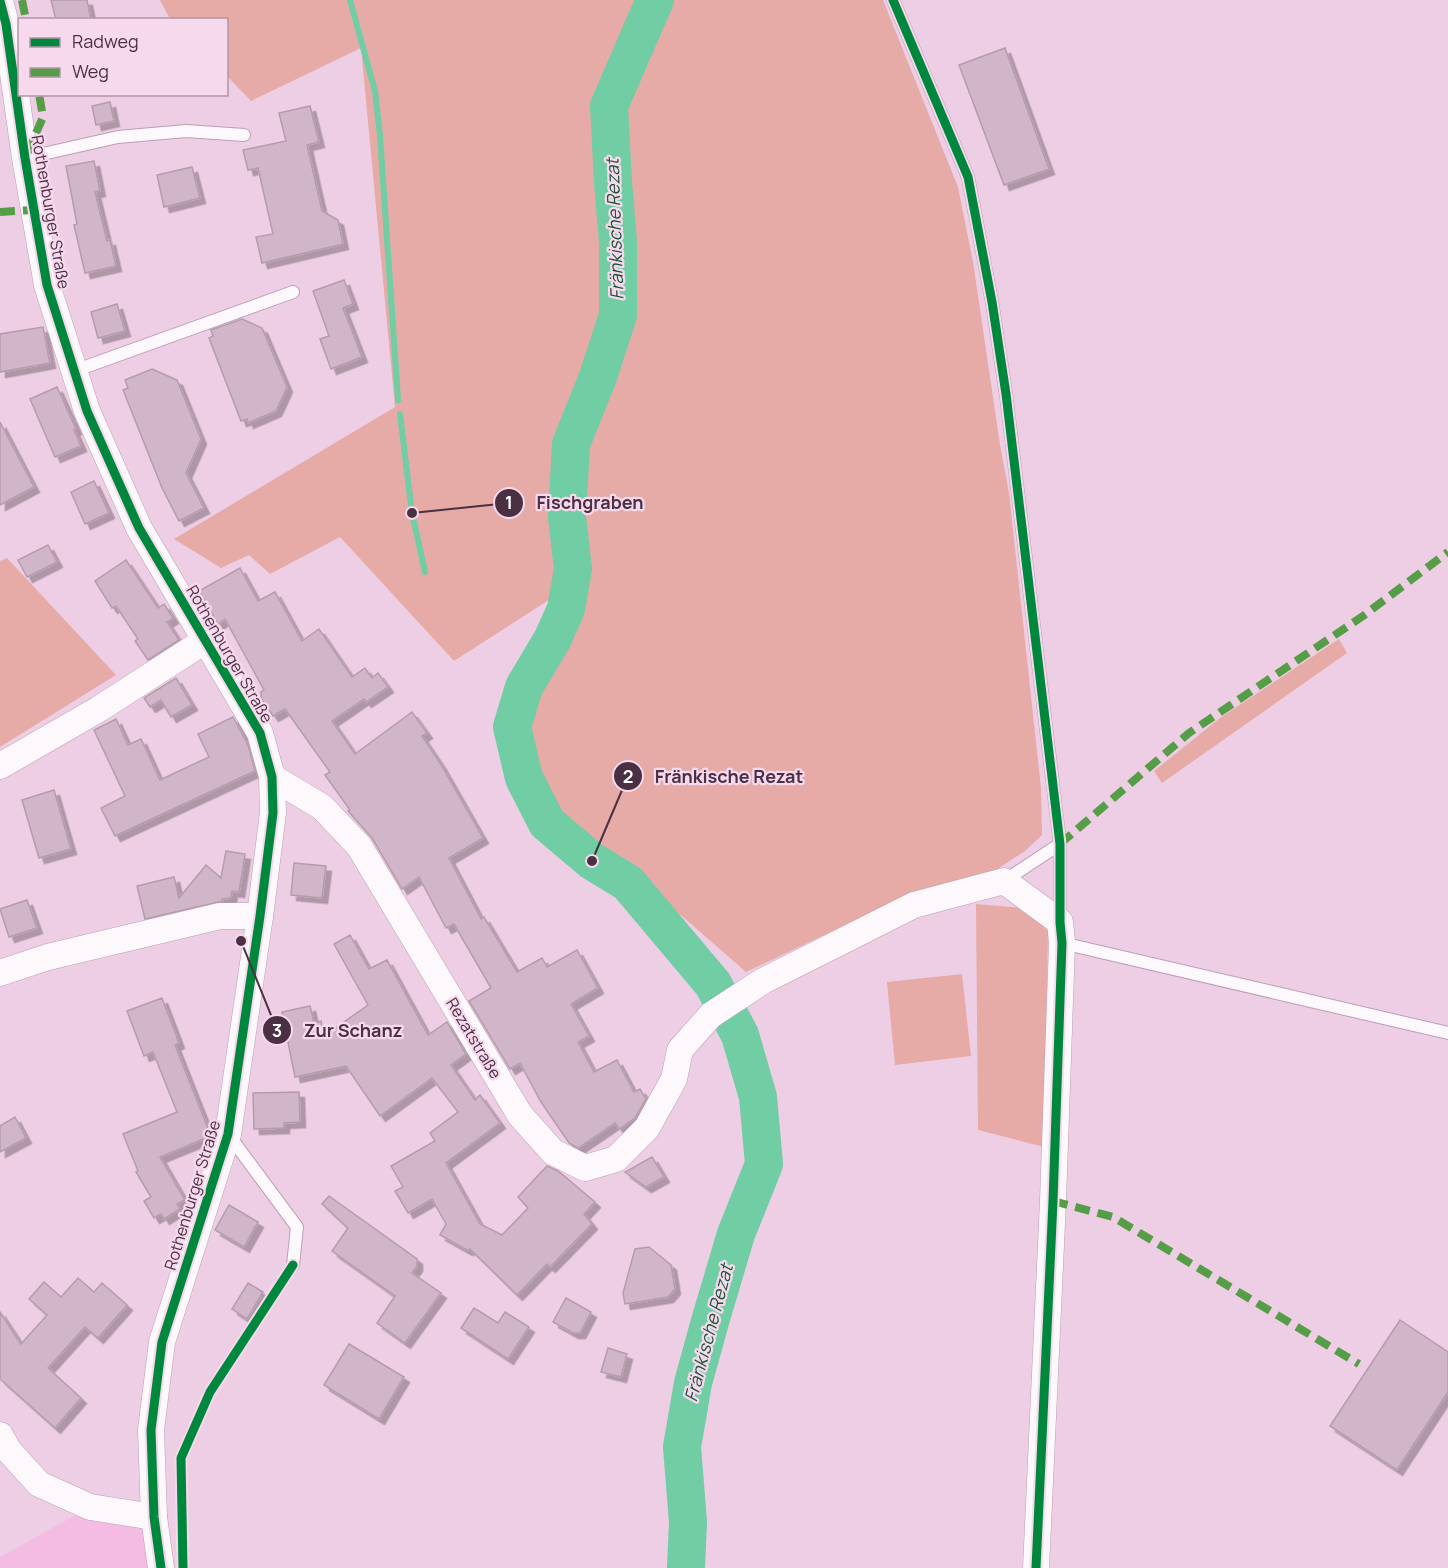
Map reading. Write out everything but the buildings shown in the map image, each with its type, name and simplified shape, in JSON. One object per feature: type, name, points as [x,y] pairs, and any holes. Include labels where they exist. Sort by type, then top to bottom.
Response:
[{"type":"street","name":"Rothenburger Straße","points":[[0,1],[6,24],[6,64],[47,285],[87,411],[139,528],[260,733],[272,777],[273,813],[228,1134],[162,1342],[151,1430],[154,1517],[160,1568]]},
{"type":"street","points":[[0,765],[99,710],[206,640]]},
{"type":"street","name":"Rezatstraße","points":[[272,777],[322,807],[359,846],[520,1115],[554,1152],[585,1168],[616,1159],[647,1128],[674,1079],[680,1050],[711,1016],[763,981],[914,904],[1004,881]]},
{"type":"street","points":[[1004,881],[1061,932],[1053,1201],[1036,1568]]},
{"type":"street","points":[[0,973],[48,957],[220,916],[260,916]]},
{"type":"street","points":[[0,1434],[9,1451],[39,1484],[90,1507],[154,1517]]},
{"type":"lane","points":[[893,0],[968,177],[992,302],[1006,394],[1060,844],[1061,932],[1448,1033]]},
{"type":"lane","name":"Rothenburger Straße","points":[[25,158],[118,137],[186,131],[244,135]]},
{"type":"lane","points":[[74,372],[293,292]]},
{"type":"lane","points":[[1004,881],[1060,844]]},
{"type":"lane","points":[[228,1134],[297,1227],[293,1265]]},
{"type":"shaded area","points":[[160,0],[883,0],[958,187],[973,262],[1009,493],[1041,788],[1042,835],[1025,851],[996,870],[906,896],[746,972],[628,869],[568,827],[534,770],[525,715],[536,682],[572,632],[580,580],[454,661],[340,537],[270,574],[249,555],[221,568],[174,539],[395,407],[361,48],[251,101],[228,77],[228,18],[169,18]]},
{"type":"shaded area","points":[[7,558],[116,675],[0,747],[0,561]]},
{"type":"shaded area","points":[[1339,639],[1347,653],[1162,783],[1154,771],[1220,718]]},
{"type":"shaded area","points":[[976,904],[1023,908],[1048,931],[1044,1147],[978,1130]]},
{"type":"shaded area","points":[[962,974],[971,1056],[895,1065],[887,982]]},
{"type":"shaded area","points":[[90,1507],[154,1517],[161,1568],[0,1568],[0,1557]]},
{"type":"waterway","points":[[350,0],[375,91],[398,400]]},
{"type":"waterway","name":"Fränkische Rezat","points":[[655,0],[609,106],[618,242],[618,315],[598,377],[571,444],[567,517],[573,569],[566,609],[552,640],[524,687],[512,727],[524,778],[547,823],[592,861],[628,883],[713,984],[740,1035],[758,1097],[764,1164],[736,1234],[711,1318],[693,1383],[682,1447],[688,1522],[686,1568]]},
{"type":"waterway","points":[[400,414],[412,513],[425,572]]},
{"type":"marked path","points":[[22,0],[26,18]]},
{"type":"marked path","points":[[27,154],[43,117],[39,96]]},
{"type":"marked path","points":[[0,212],[33,210]]},
{"type":"marked path","points":[[1060,844],[1189,733],[1363,616],[1448,552]]},
{"type":"marked path","points":[[1053,1201],[1113,1217],[1359,1364]]},
{"type":"cycle path","points":[[893,0],[968,177],[992,302],[1006,394],[1060,844],[1062,943],[1036,1568]]},
{"type":"cycle path","points":[[0,1],[6,24],[25,158],[47,285],[87,411],[139,528],[260,733],[272,777],[273,813],[228,1134],[162,1342],[151,1430],[154,1517],[161,1568]]},
{"type":"cycle path","points":[[183,1568],[181,1458],[210,1392],[293,1265]]},
{"type":"place","name":"Fischgraben","points":[[412,513]]},
{"type":"place","name":"Fränkische Rezat","points":[[592,861]]},
{"type":"place","name":"Zur Schanz","points":[[241,941]]}]
